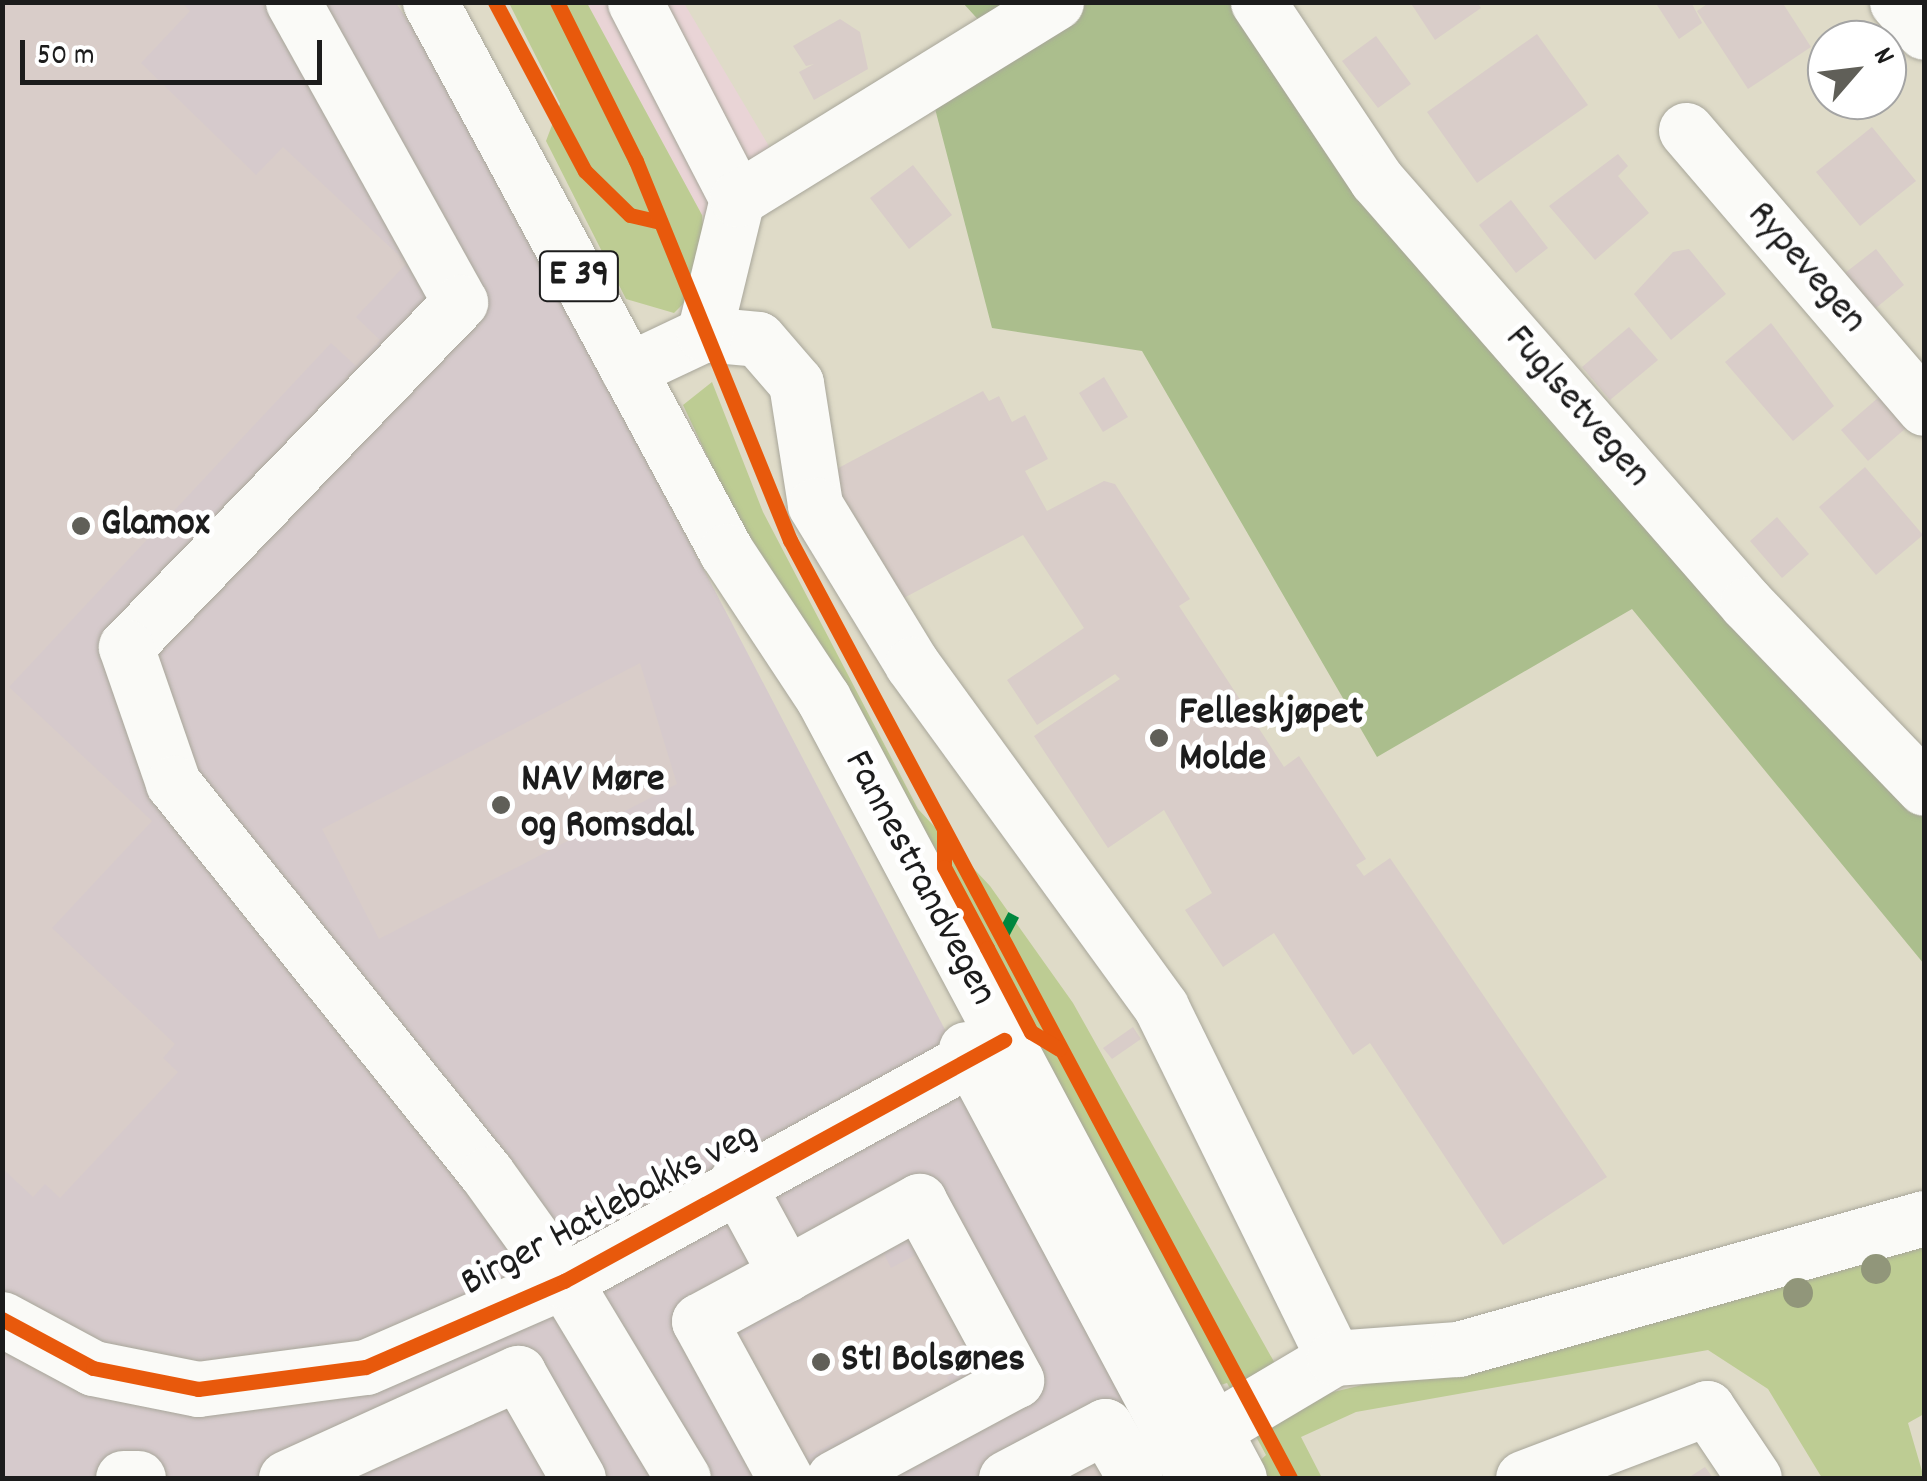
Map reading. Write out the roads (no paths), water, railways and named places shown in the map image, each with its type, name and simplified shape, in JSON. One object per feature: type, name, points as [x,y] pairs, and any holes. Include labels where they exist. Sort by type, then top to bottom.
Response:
[{"type":"main road","points":[[294,2],[460,302],[126,647],[173,783],[564,1280],[683,1478]]},
{"type":"main road","name":"Fannestrandvegen","points":[[430,2],[726,551],[823,698],[1180,1459],[1239,1478]]},
{"type":"main road","points":[[634,2],[737,199],[704,334]]},
{"type":"main road","points":[[737,199],[1056,2]]},
{"type":"main road","name":"Fuglsetvegen","points":[[1258,2],[1376,179],[1747,604],[1924,788]]},
{"type":"main road","points":[[1896,2],[1924,32]]},
{"type":"main road","name":"Rypevegen","points":[[1686,130],[1924,408]]},
{"type":"main road","points":[[628,370],[704,334],[758,338],[796,383],[815,505],[912,664],[1162,1007],[1334,1358]]},
{"type":"main road","name":"Birger Hatlebakks veg","points":[[2,1319],[93,1368],[198,1390],[366,1367],[564,1280],[736,1182],[987,1048]]},
{"type":"main road","points":[[736,1182],[786,1274]]},
{"type":"main road","points":[[785,1478],[699,1321],[919,1201],[1016,1380],[834,1478]]},
{"type":"main road","points":[[1006,1478],[1105,1426],[1180,1459],[1334,1358],[1458,1349],[1924,1218]]},
{"type":"main road","points":[[286,1478],[518,1373],[578,1478]]},
{"type":"main road","points":[[1524,1478],[1707,1408],[1754,1478]]},
{"type":"main road","points":[[123,1478],[138,1478]]},
{"type":"place","name":"Glamox","points":[[81,526]]},
{"type":"place","name":"Felleskjøpet Molde","points":[[1159,738]]},
{"type":"place","name":"NAV Møre og Romsdal","points":[[501,805]]},
{"type":"place","name":"St1 Bolsønes","points":[[821,1362]]}]
